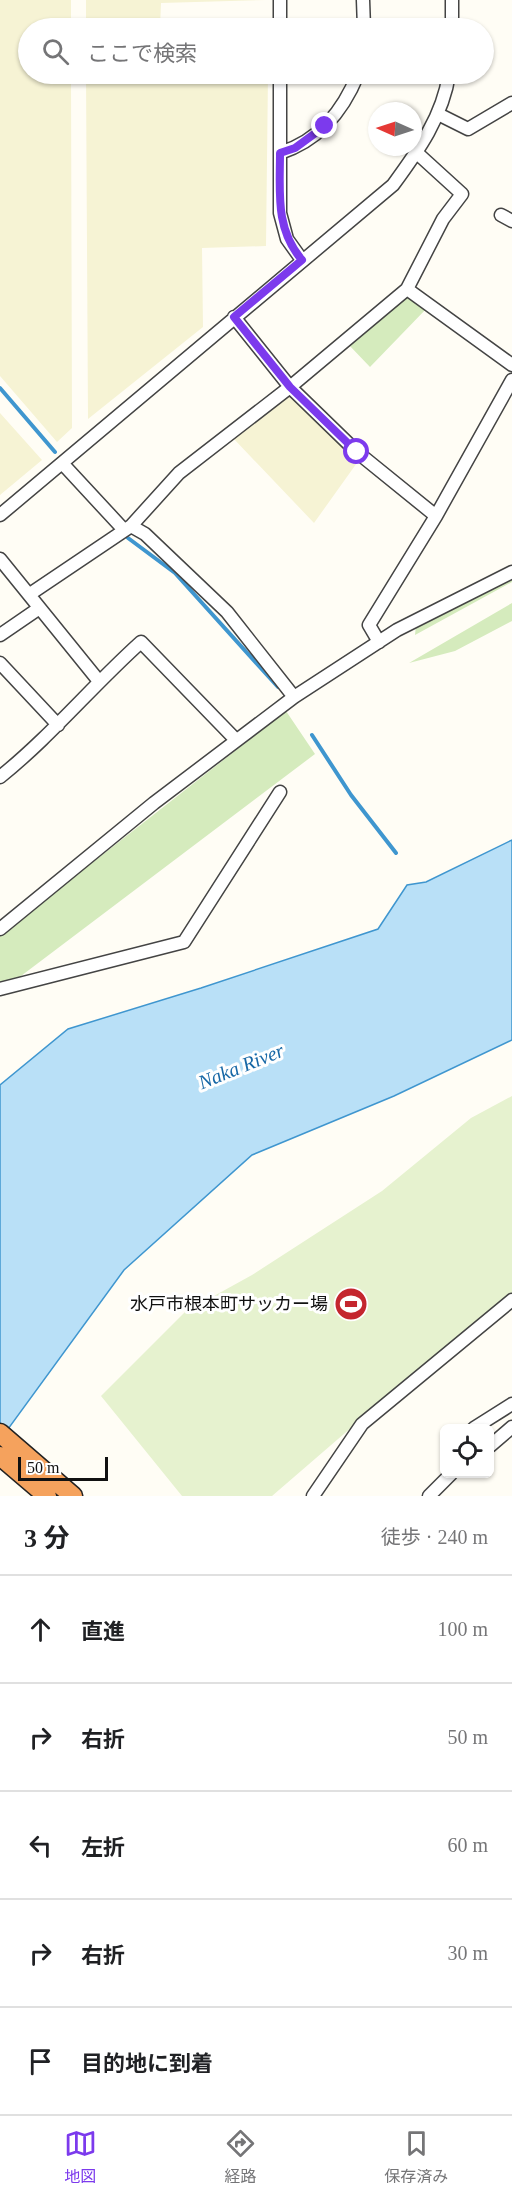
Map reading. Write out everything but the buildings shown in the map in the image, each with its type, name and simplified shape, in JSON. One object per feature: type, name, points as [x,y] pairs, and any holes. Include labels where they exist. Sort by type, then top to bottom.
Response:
[{"type":"highway","points":[[0,1433],[73,1496]]},
{"type":"highway","points":[[0,1455],[46,1496]]},
{"type":"street","points":[[280,0],[280,18]]},
{"type":"street","points":[[363,0],[364,18]]},
{"type":"street","points":[[452,0],[452,18]]},
{"type":"street","points":[[280,84],[283,228],[292,249],[302,260]]},
{"type":"street","points":[[280,153],[295,148],[325,126],[349,95],[354,84]]},
{"type":"street","points":[[422,144],[438,114],[446,84]]},
{"type":"street","points":[[438,114],[468,129],[512,103]]},
{"type":"street","points":[[0,515],[393,185],[415,156]]},
{"type":"street","points":[[30,594],[127,528],[179,472],[290,387],[407,289],[443,219],[462,194],[420,156]]},
{"type":"street","points":[[407,289],[512,365]]},
{"type":"street","points":[[234,317],[290,387],[357,452],[436,516]]},
{"type":"street","points":[[379,642],[369,625],[436,516],[512,380]]},
{"type":"street","points":[[62,463],[127,528],[145,534],[227,612],[294,697]]},
{"type":"street","points":[[0,559],[30,594],[38,609],[98,680]]},
{"type":"street","points":[[0,929],[236,740],[294,697],[397,630],[512,572]]},
{"type":"street","points":[[0,635],[38,609]]},
{"type":"street","points":[[0,777],[33,750],[98,680],[141,642],[236,740]]},
{"type":"street","points":[[0,663],[58,725]]},
{"type":"street","points":[[0,989],[184,942],[280,792]]},
{"type":"street","points":[[313,1496],[362,1424],[512,1300]]},
{"type":"street","points":[[480,1424],[512,1404]]},
{"type":"street","points":[[494,1442],[512,1427]]},
{"type":"street","points":[[429,1496],[446,1478]]},
{"type":"shaded area","points":[[0,0],[71,0],[71,18],[18,18],[18,84],[71,84],[72,428],[57,442],[0,376]]},
{"type":"shaded area","points":[[86,0],[266,0],[161,3],[160,18],[86,18]]},
{"type":"shaded area","points":[[86,84],[268,84],[266,246],[202,248],[203,327],[88,419]]},
{"type":"shaded area","points":[[289,392],[359,460],[314,523],[233,438]]},
{"type":"shaded area","points":[[0,413],[42,460],[0,495]]},
{"type":"green space","points":[[407,294],[428,307],[370,367],[348,344]]},
{"type":"green space","points":[[512,577],[512,582],[415,635],[416,625]]},
{"type":"green space","points":[[512,603],[512,621],[455,651],[409,663]]},
{"type":"green space","points":[[286,711],[315,754],[17,979],[0,982],[0,935]]},
{"type":"green space","name":"水戸市根本町サッカー場","points":[[512,1096],[512,1295],[447,1345],[272,1496],[182,1496],[101,1396],[185,1312],[252,1275],[382,1191],[471,1118]]},
{"type":"water","name":"Naka River","points":[[512,840],[512,1040],[394,1096],[252,1155],[124,1270],[0,1440],[0,1085],[68,1029],[201,988],[378,929],[407,885],[426,882]]},
{"type":"waterway","points":[[0,388],[55,452]]},
{"type":"waterway","points":[[128,538],[175,573],[278,687]]},
{"type":"waterway","points":[[312,735],[351,795],[396,853]]},
{"type":"place","name":"水戸市根本町サッカー場","points":[[351,1304]]},
{"type":"route","points":[[325,126],[312,138],[295,148],[280,153],[280,213],[283,228],[292,249],[302,260],[234,317],[290,387],[357,452]]}]
